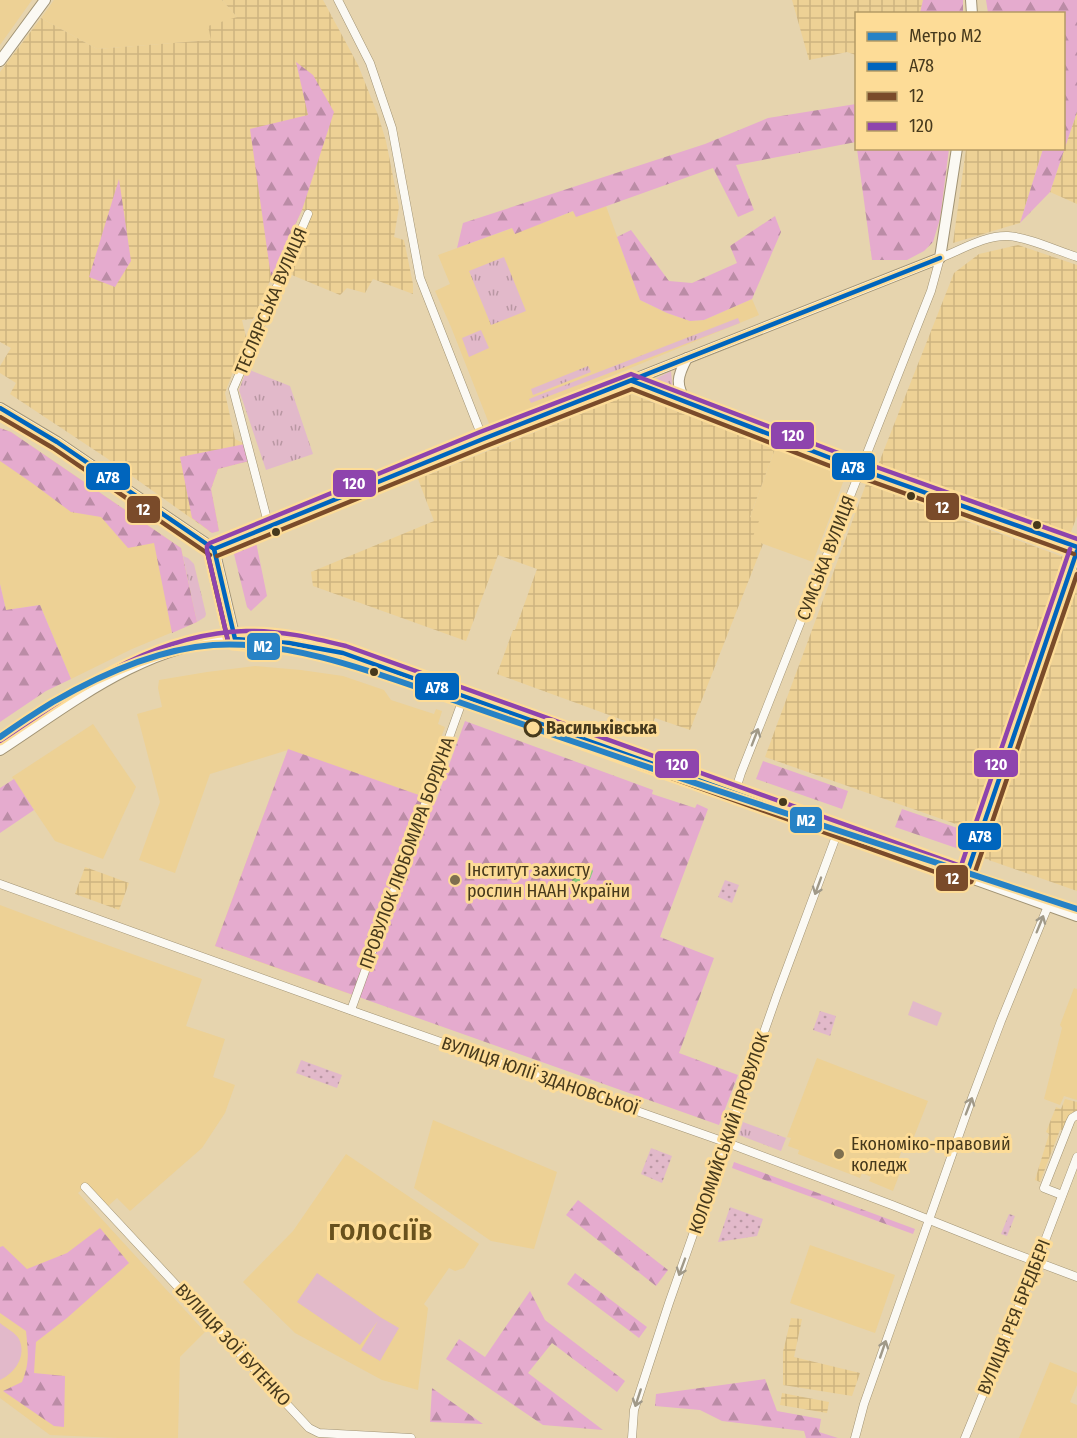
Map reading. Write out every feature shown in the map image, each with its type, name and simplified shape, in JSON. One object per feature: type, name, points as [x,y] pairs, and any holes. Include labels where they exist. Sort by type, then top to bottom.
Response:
[{"type":"street","points":[[0,61],[45,0]]},
{"type":"street","points":[[338,0],[370,63],[392,128],[420,279],[483,439]]},
{"type":"street","name":"СУМСЬКА ВУЛИЦЯ","points":[[735,792],[931,291],[940,258],[957,150]]},
{"type":"street","name":"ТЕСЛЯРСЬКА ВУЛИЦЯ","points":[[267,528],[267,519],[233,389],[308,214]]},
{"type":"street","points":[[214,549],[483,439],[984,240],[1008,236],[1077,257]]},
{"type":"street","points":[[687,358],[678,381],[680,393],[687,403]]},
{"type":"street","points":[[632,381],[1077,549],[966,876]]},
{"type":"street","points":[[0,408],[57,442],[214,549],[235,639]]},
{"type":"street","points":[[0,750],[98,686],[158,655],[201,643],[235,639],[289,642],[343,653],[1077,916]]},
{"type":"street","name":"ПРОВУЛОК ЛЮБОМИРА БОРДУНА","points":[[351,1010],[464,696]]},
{"type":"street","name":"КОЛОМИЙСЬКИЙ ПРОВУЛОК","points":[[632,1438],[634,1410],[669,1303],[838,831]]},
{"type":"street","name":"ВУЛИЦЯ ЮЛІЇ ЗДАНОВСЬКОЇ","points":[[0,884],[725,1142],[1077,1277]]},
{"type":"street","points":[[855,1438],[864,1404],[928,1219],[1001,1021],[1048,906]]},
{"type":"street","points":[[1062,1195],[1044,1188],[1070,1122],[1077,1115]]},
{"type":"street","name":"ВУЛИЦЯ РЕЯ БРЕДБЕРІ","points":[[966,1438],[1077,1156]]},
{"type":"street","name":"ВУЛИЦЯ ЗОЇ БУТЕНКО","points":[[85,1187],[309,1428],[319,1433],[411,1438]]},
{"type":"shaded area","points":[[0,0],[32,0],[0,45]]},
{"type":"shaded area","points":[[54,0],[222,0],[237,17],[212,40],[97,49],[41,18]]},
{"type":"shaded area","points":[[222,0],[323,0],[358,65],[386,141],[399,207],[394,237],[404,240],[413,294],[373,279],[365,293],[347,288],[340,295],[287,273],[311,214],[302,210],[253,319],[242,320],[246,337],[225,393],[235,439],[245,444],[249,461],[218,469],[211,489],[219,531],[212,533],[105,457],[10,394],[16,383],[0,373],[0,366],[11,348],[0,342],[0,72],[41,18],[97,49],[211,40],[208,26],[237,17]]},
{"type":"shaded area","points":[[792,0],[923,0],[920,12],[855,12],[855,55],[847,52],[809,60]]},
{"type":"shaded area","points":[[1077,112],[1077,204],[1050,192]]},
{"type":"shaded area","points":[[966,150],[1043,150],[1020,223],[953,243]]},
{"type":"shaded area","points":[[606,206],[640,300],[690,321],[704,320],[752,299],[759,315],[490,426],[435,291],[450,284],[438,255],[513,228],[515,233],[574,211],[576,216]]},
{"type":"shaded area","points":[[1018,245],[1077,265],[1077,516],[1069,537],[878,465],[954,273],[979,254]]},
{"type":"shaded area","points":[[631,394],[775,449],[750,517],[759,521],[752,539],[763,544],[690,730],[655,718],[650,730],[497,674],[537,569],[498,555],[466,641],[313,586],[311,572],[434,521],[418,479]]},
{"type":"shaded area","points":[[0,428],[11,432],[181,548],[197,622],[132,649],[71,679],[40,605],[6,610],[0,584]]},
{"type":"shaded area","points":[[775,449],[845,477],[813,562],[752,540],[750,517]]},
{"type":"shaded area","points":[[866,484],[1066,558],[970,829],[765,757]]},
{"type":"shaded area","points":[[1077,585],[1077,891],[983,858]]},
{"type":"shaded area","points":[[255,666],[343,676],[384,690],[391,700],[434,714],[436,709],[442,711],[438,724],[445,727],[347,993],[215,946],[288,750],[210,774],[175,873],[139,860],[160,802],[137,714],[162,707],[158,688],[159,680]]},
{"type":"shaded area","points":[[93,724],[136,787],[103,859],[55,841],[12,777]]},
{"type":"shaded area","points":[[85,867],[129,883],[119,910],[75,894]]},
{"type":"shaded area","points":[[0,905],[202,979],[186,1026],[225,1039],[213,1077],[235,1085],[225,1113],[202,1148],[130,1211],[117,1198],[108,1206],[88,1184],[78,1193],[205,1332],[180,1357],[178,1438],[50,1435],[0,1398]]},
{"type":"shaded area","points":[[1074,988],[1077,989],[1077,1100],[1064,1096],[1060,1105],[1044,1099],[1062,1028],[1060,1025]]},
{"type":"shaded area","points":[[817,1058],[928,1101],[908,1152],[902,1150],[897,1163],[903,1165],[893,1191],[869,1181],[871,1177],[862,1173],[860,1178],[798,1154],[799,1150],[788,1146],[791,1138],[787,1137]]},
{"type":"shaded area","points":[[1065,1099],[1077,1102],[1077,1111],[1073,1112],[1067,1119],[1063,1130],[1060,1130],[1040,1182],[1035,1180],[1049,1134],[1046,1132],[1056,1107],[1061,1109]]},
{"type":"shaded area","points":[[433,1120],[557,1172],[534,1249],[491,1241],[414,1188]]},
{"type":"shaded area","points":[[346,1154],[479,1244],[464,1268],[455,1271],[449,1268],[424,1304],[428,1308],[418,1390],[382,1380],[295,1333],[243,1282],[293,1231]]},
{"type":"shaded area","points":[[810,1245],[895,1275],[875,1333],[790,1303]]},
{"type":"shaded area","points":[[791,1318],[802,1319],[794,1357],[860,1373],[852,1396],[783,1385],[783,1352]]},
{"type":"shaded area","points":[[1050,1362],[1077,1373],[1077,1385],[1070,1402],[1077,1405],[1077,1438],[1019,1438]]},
{"type":"shaded area","points":[[782,1393],[829,1402],[827,1413],[780,1405]]},
{"type":"green space","points":[[923,0],[963,0],[963,12],[920,12]]},
{"type":"green space","points":[[986,0],[1077,0],[1077,112],[1065,148],[1065,12],[988,12]]},
{"type":"green space","points":[[296,62],[313,75],[334,112],[302,210],[271,277],[250,129],[308,115]]},
{"type":"green space","points":[[855,104],[855,142],[736,165],[754,210],[738,217],[713,168],[576,217],[573,211],[515,234],[512,228],[457,248],[463,223],[705,144],[768,118]]},
{"type":"green space","points":[[857,150],[949,150],[940,219],[933,242],[924,251],[907,260],[872,260]]},
{"type":"green space","points":[[1043,150],[1064,150],[1050,192],[1020,223]]},
{"type":"green space","points":[[119,179],[131,261],[115,287],[89,277]]},
{"type":"green space","points":[[775,216],[781,232],[752,299],[704,320],[690,321],[640,300],[617,237],[631,230],[669,281],[692,283],[737,263],[730,246]]},
{"type":"green space","points":[[504,257],[526,311],[491,325],[469,271]]},
{"type":"green space","points":[[738,318],[740,323],[531,403],[529,399],[534,397]]},
{"type":"green space","points":[[481,330],[489,348],[469,357],[462,338]]},
{"type":"green space","points":[[588,366],[591,372],[533,395],[531,389]]},
{"type":"green space","points":[[247,369],[290,386],[313,454],[266,470],[239,390]]},
{"type":"green space","points":[[671,371],[673,392],[647,383]]},
{"type":"green space","points":[[0,428],[11,432],[181,548],[197,622],[172,633],[154,543],[128,548],[101,517],[71,512],[0,461]]},
{"type":"green space","points":[[245,444],[249,461],[218,469],[211,489],[219,531],[212,533],[192,518],[180,457]]},
{"type":"green space","points":[[256,542],[267,596],[251,611],[247,607],[233,550]]},
{"type":"green space","points":[[183,556],[194,564],[206,614],[197,622]]},
{"type":"green space","points":[[0,584],[6,610],[40,605],[71,679],[46,691],[0,722]]},
{"type":"green space","points":[[465,721],[653,790],[652,794],[695,808],[697,804],[708,809],[660,937],[714,958],[679,1053],[738,1075],[719,1125],[215,946],[288,749],[436,801]]},
{"type":"green space","points":[[763,761],[848,791],[842,809],[756,779]]},
{"type":"green space","points":[[14,779],[34,810],[0,833],[0,788]]},
{"type":"green space","points":[[902,809],[969,832],[962,850],[895,827]]},
{"type":"green space","points":[[725,880],[739,885],[732,903],[718,897]]},
{"type":"green space","points":[[913,1001],[942,1013],[937,1026],[908,1015]]},
{"type":"green space","points":[[820,1011],[836,1016],[830,1036],[813,1030]]},
{"type":"green space","points":[[301,1060],[342,1075],[337,1088],[296,1073]]},
{"type":"green space","points":[[743,1122],[786,1138],[781,1151],[739,1135]]},
{"type":"green space","points":[[651,1148],[672,1156],[662,1183],[641,1174]]},
{"type":"green space","points":[[734,1162],[915,1229],[913,1234],[732,1168]]},
{"type":"green space","points":[[578,1200],[668,1270],[656,1286],[566,1215]]},
{"type":"green space","points":[[730,1207],[763,1219],[757,1236],[718,1242]]},
{"type":"green space","points":[[1009,1214],[1015,1216],[1007,1236],[1001,1234]]},
{"type":"green space","points":[[100,1228],[129,1263],[36,1342],[34,1373],[65,1376],[64,1427],[54,1426],[3,1391],[22,1382],[28,1351],[26,1331],[0,1313],[0,1247],[3,1246],[27,1269],[67,1253]]},
{"type":"green space","points":[[317,1273],[399,1328],[380,1361],[361,1350],[378,1321],[360,1345],[297,1302]]},
{"type":"green space","points":[[575,1273],[647,1327],[639,1338],[567,1284]]},
{"type":"green space","points":[[530,1291],[545,1320],[625,1381],[617,1392],[552,1343],[528,1373],[603,1430],[543,1425],[446,1359],[459,1339],[485,1357]]},
{"type":"green space","points":[[0,1323],[18,1337],[22,1352],[15,1368],[0,1380]]},
{"type":"green space","points":[[765,1379],[777,1411],[821,1419],[819,1432],[838,1438],[806,1438],[804,1431],[722,1421],[700,1410],[655,1406],[656,1394]]},
{"type":"green space","points":[[432,1388],[483,1424],[430,1422]]},
{"type":"water","points":[[581,864],[588,865],[593,871],[590,879],[578,886],[572,884],[572,881]]},
{"type":"metro line","name":"M2","points":[[0,737],[71,692],[130,665],[192,647],[213,645],[269,647],[326,659],[383,676],[717,791],[1077,909]]},
{"type":"transit line","name":"А78","points":[[214,549],[483,439],[940,258]]},
{"type":"transit line","name":"120","points":[[228,641],[207,551],[210,543],[480,432],[631,374],[854,459],[1077,539]]},
{"type":"transit line","name":"А78","points":[[632,381],[851,466],[1077,547]]},
{"type":"transit line","name":"12","points":[[217,556],[632,389],[848,473],[1074,554]]},
{"type":"transit line","name":"А78","points":[[0,408],[57,442],[214,549]]},
{"type":"transit line","name":"12","points":[[0,417],[53,448],[210,555]]},
{"type":"transit line","name":"А78","points":[[214,549],[235,639],[289,643],[343,653],[966,876],[1077,551]]},
{"type":"transit line","name":"120","points":[[0,741],[57,703],[116,668],[178,642],[212,634],[246,631],[284,633],[346,646],[961,866],[1070,549]]},
{"type":"transit line","name":"12","points":[[207,551],[228,641],[232,646],[288,651],[341,660],[966,883],[971,882],[973,878],[1077,574]]},
{"type":"place","name":"Васильківська","points":[[533,728]]},
{"type":"place","name":"Інститут захисту рослин НААН України","points":[[455,880]]},
{"type":"place","name":"Економіко-правовий коледж","points":[[839,1154]]},
{"type":"district","name":"ГОЛОСІЇВ","points":[[381,1232]]}]
